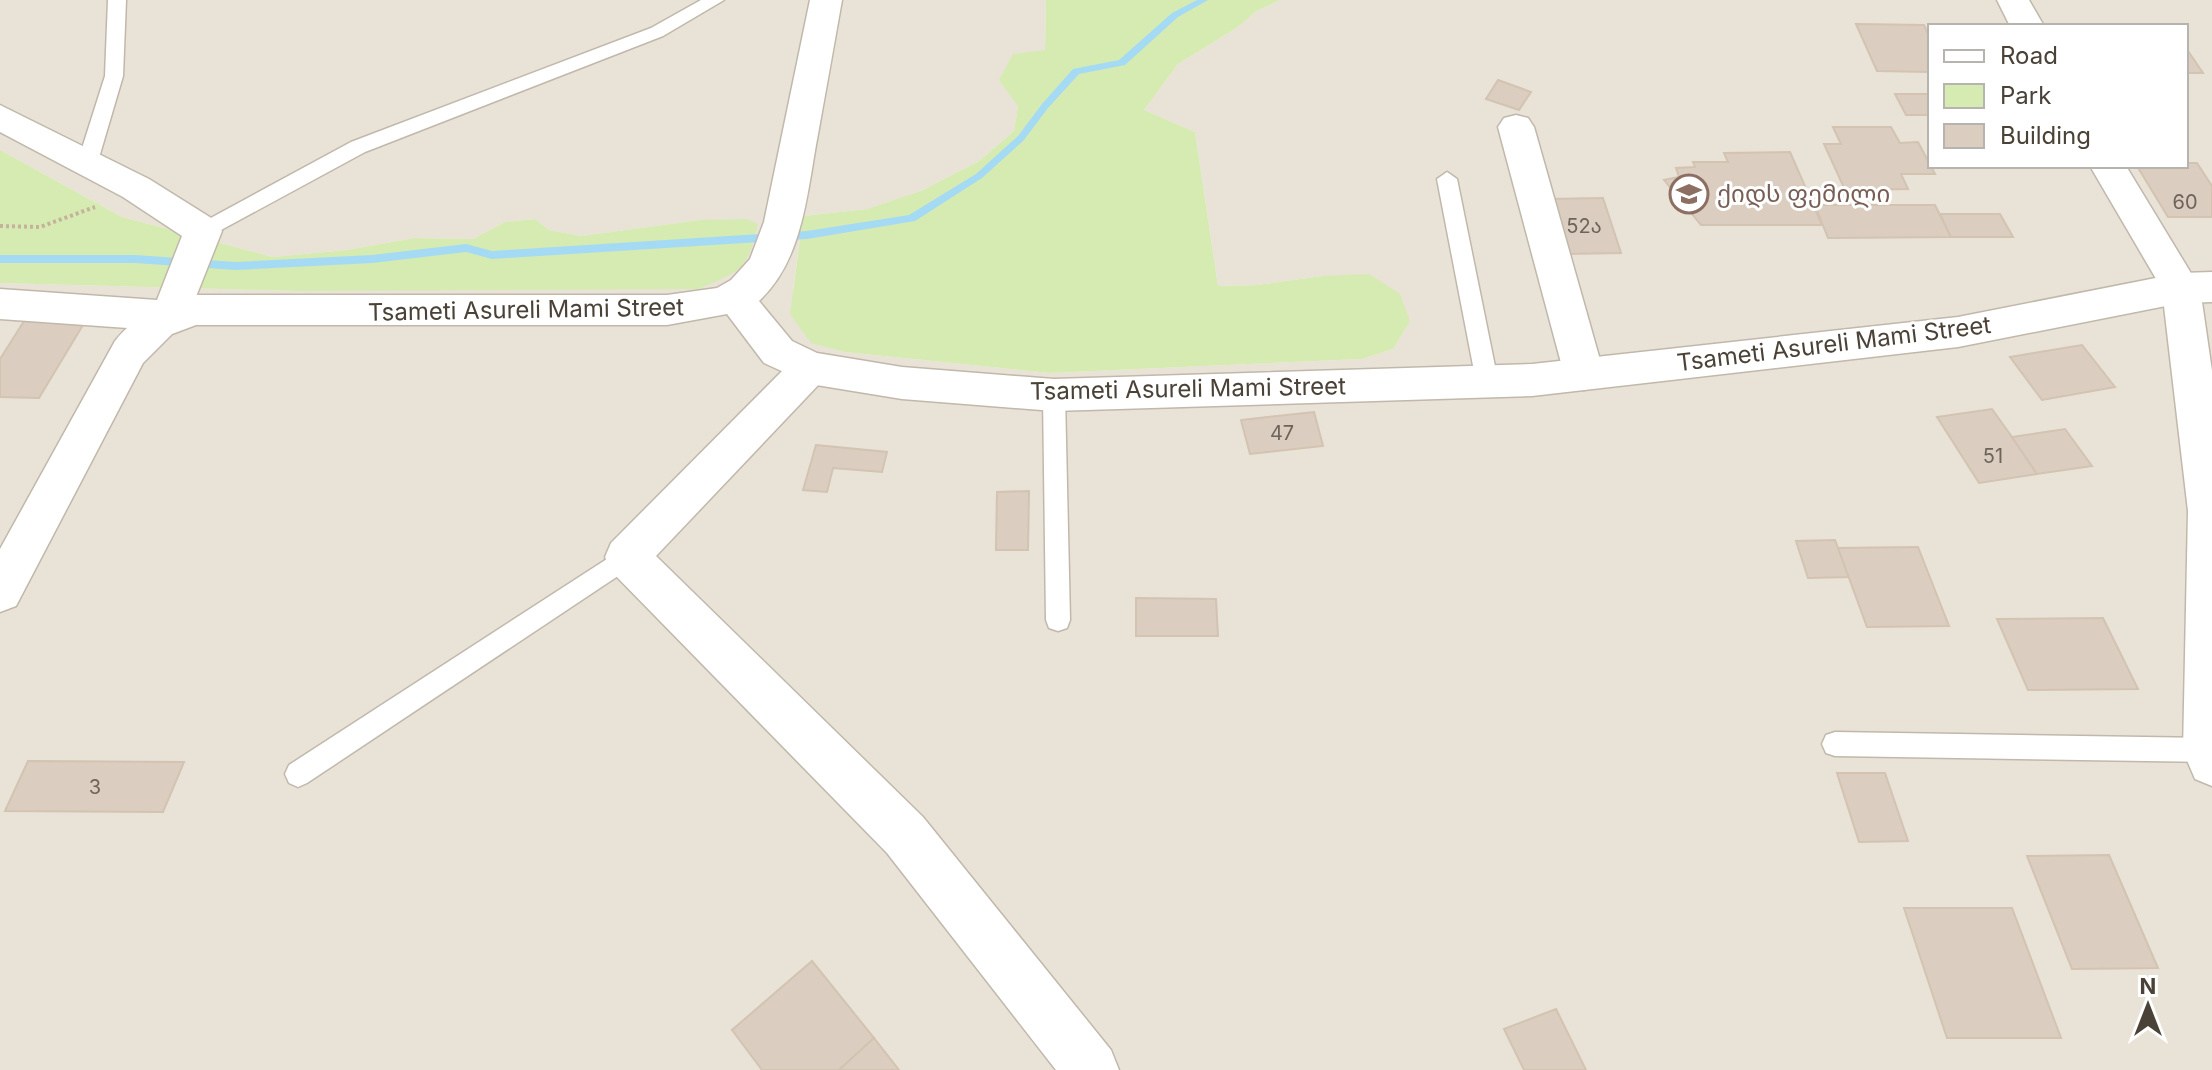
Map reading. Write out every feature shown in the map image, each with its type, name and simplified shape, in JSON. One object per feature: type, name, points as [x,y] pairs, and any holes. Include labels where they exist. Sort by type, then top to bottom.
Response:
[{"type":"street","points":[[737,298],[762,277],[778,239],[826,0]]},
{"type":"street","points":[[2013,0],[2026,24]]},
{"type":"street","points":[[0,117],[88,161],[203,231],[173,305],[144,332],[129,352],[0,592]]},
{"type":"street","points":[[1516,127],[1584,374]]},
{"type":"street","points":[[2109,168],[2196,287],[2210,511],[2210,755]]},
{"type":"street","name":"Tsameti Asureli Mami Street","points":[[0,304],[173,305],[196,310],[667,310],[703,308],[737,298],[751,321],[778,352],[810,368],[902,383],[1054,395],[1487,381],[1584,374],[1958,332],[2196,287]]},
{"type":"street","points":[[810,368],[627,557],[905,835],[1091,1070]]},
{"type":"lane","points":[[88,161],[114,76],[117,0]]},
{"type":"lane","points":[[203,231],[358,147],[657,32],[715,0]]},
{"type":"lane","points":[[1447,179],[1487,381]]},
{"type":"lane","points":[[1054,395],[1058,620]]},
{"type":"lane","points":[[298,774],[627,557]]},
{"type":"lane","points":[[1835,744],[2210,755]]},
{"type":"path","points":[[0,226],[40,227],[85,212],[136,188]]},
{"type":"shaded area","points":[[0,0],[1046,0],[1045,50],[1018,106],[1014,131],[979,161],[923,190],[867,209],[803,216],[793,289],[811,342],[845,352],[1049,373],[1362,359],[1393,349],[1410,320],[1322,276],[1257,285],[1218,286],[1195,132],[1144,110],[1178,64],[1238,27],[1255,12],[1280,0],[2212,0],[2212,1070],[0,1070],[0,283],[296,291],[700,220],[581,236],[549,230],[535,219],[505,222],[473,239],[415,238],[346,250],[273,257],[122,217],[0,150]]},
{"type":"green space","points":[[1046,0],[1280,0],[1255,12],[1238,27],[1178,64],[1144,110],[1195,132],[1218,286],[1369,274],[1400,294],[1410,321],[1393,349],[1362,359],[1049,373],[845,352],[811,343],[790,314],[803,216],[867,209],[923,190],[979,161],[1014,131],[1018,106],[999,80],[1013,54],[1045,50]]},
{"type":"green space","points":[[0,150],[122,217],[273,257],[346,250],[415,238],[473,239],[505,222],[535,219],[549,230],[581,236],[700,220],[747,219],[758,224],[750,251],[740,267],[698,289],[296,291],[0,283]]},
{"type":"building","points":[[1856,24],[1924,25],[1928,34],[1928,72],[1877,71]]},
{"type":"building","points":[[2188,51],[2203,73],[2188,73]]},
{"type":"building","points":[[1498,80],[1531,92],[1519,110],[1486,99]]},
{"type":"building","points":[[1895,94],[1928,94],[1928,115],[1906,115]]},
{"type":"building","points":[[1833,127],[1891,127],[1900,143],[1918,142],[1928,161],[1928,168],[1932,168],[1935,174],[1901,174],[1908,189],[1845,190],[1824,144],[1841,144]]},
{"type":"building","points":[[1790,152],[1822,225],[1701,225],[1664,180],[1679,177],[1676,168],[1695,167],[1693,162],[1728,162],[1724,153]]},
{"type":"building","points":[[2188,163],[2197,163],[2212,186],[2212,217],[2168,217],[2138,168],[2188,168]]},
{"type":"building","points":[[1603,198],[1621,253],[1565,254],[1548,199]]},
{"type":"building","points":[[1815,205],[1935,205],[1951,237],[1828,238]]},
{"type":"building","points":[[1940,214],[2000,214],[2013,237],[1951,237]]},
{"type":"building","points":[[26,318],[86,320],[39,398],[0,397],[0,359]]},
{"type":"building","points":[[2082,345],[2115,387],[2042,400],[2010,357]]},
{"type":"building","points":[[1992,409],[2037,474],[1979,483],[1937,417]]},
{"type":"building","points":[[1314,412],[1323,446],[1250,454],[1241,420]]},
{"type":"building","points":[[2065,429],[2092,466],[2037,474],[2012,437]]},
{"type":"building","points":[[816,445],[887,452],[882,472],[833,468],[827,492],[803,490]]},
{"type":"building","points":[[1029,491],[1028,550],[996,550],[997,492]]},
{"type":"building","points":[[1835,540],[1849,577],[1808,578],[1796,541]]},
{"type":"building","points":[[1918,547],[1949,626],[1867,627],[1838,548]]},
{"type":"building","points":[[1136,598],[1216,599],[1218,636],[1136,636]]},
{"type":"building","points":[[2103,618],[2138,689],[2028,690],[1997,619]]},
{"type":"building","points":[[28,761],[184,762],[163,812],[5,811]]},
{"type":"building","points":[[1837,773],[1885,773],[1908,841],[1859,842]]},
{"type":"building","points":[[2109,855],[2158,968],[2072,969],[2027,856]]},
{"type":"building","points":[[1904,908],[2012,908],[2061,1038],[1947,1038]]},
{"type":"building","points":[[812,961],[874,1038],[839,1070],[762,1070],[732,1030]]},
{"type":"building","points":[[1556,1009],[1586,1070],[1524,1070],[1504,1029]]},
{"type":"building","points":[[874,1038],[899,1070],[839,1070]]},
{"type":"waterway","points":[[0,259],[135,259],[236,266],[372,259],[466,248],[492,255],[807,235],[911,218],[979,176],[1021,138],[1076,71],[1122,63],[1175,15],[1204,0]]},
{"type":"place","name":"ქიდს ფემილი","points":[[1689,194]]}]
